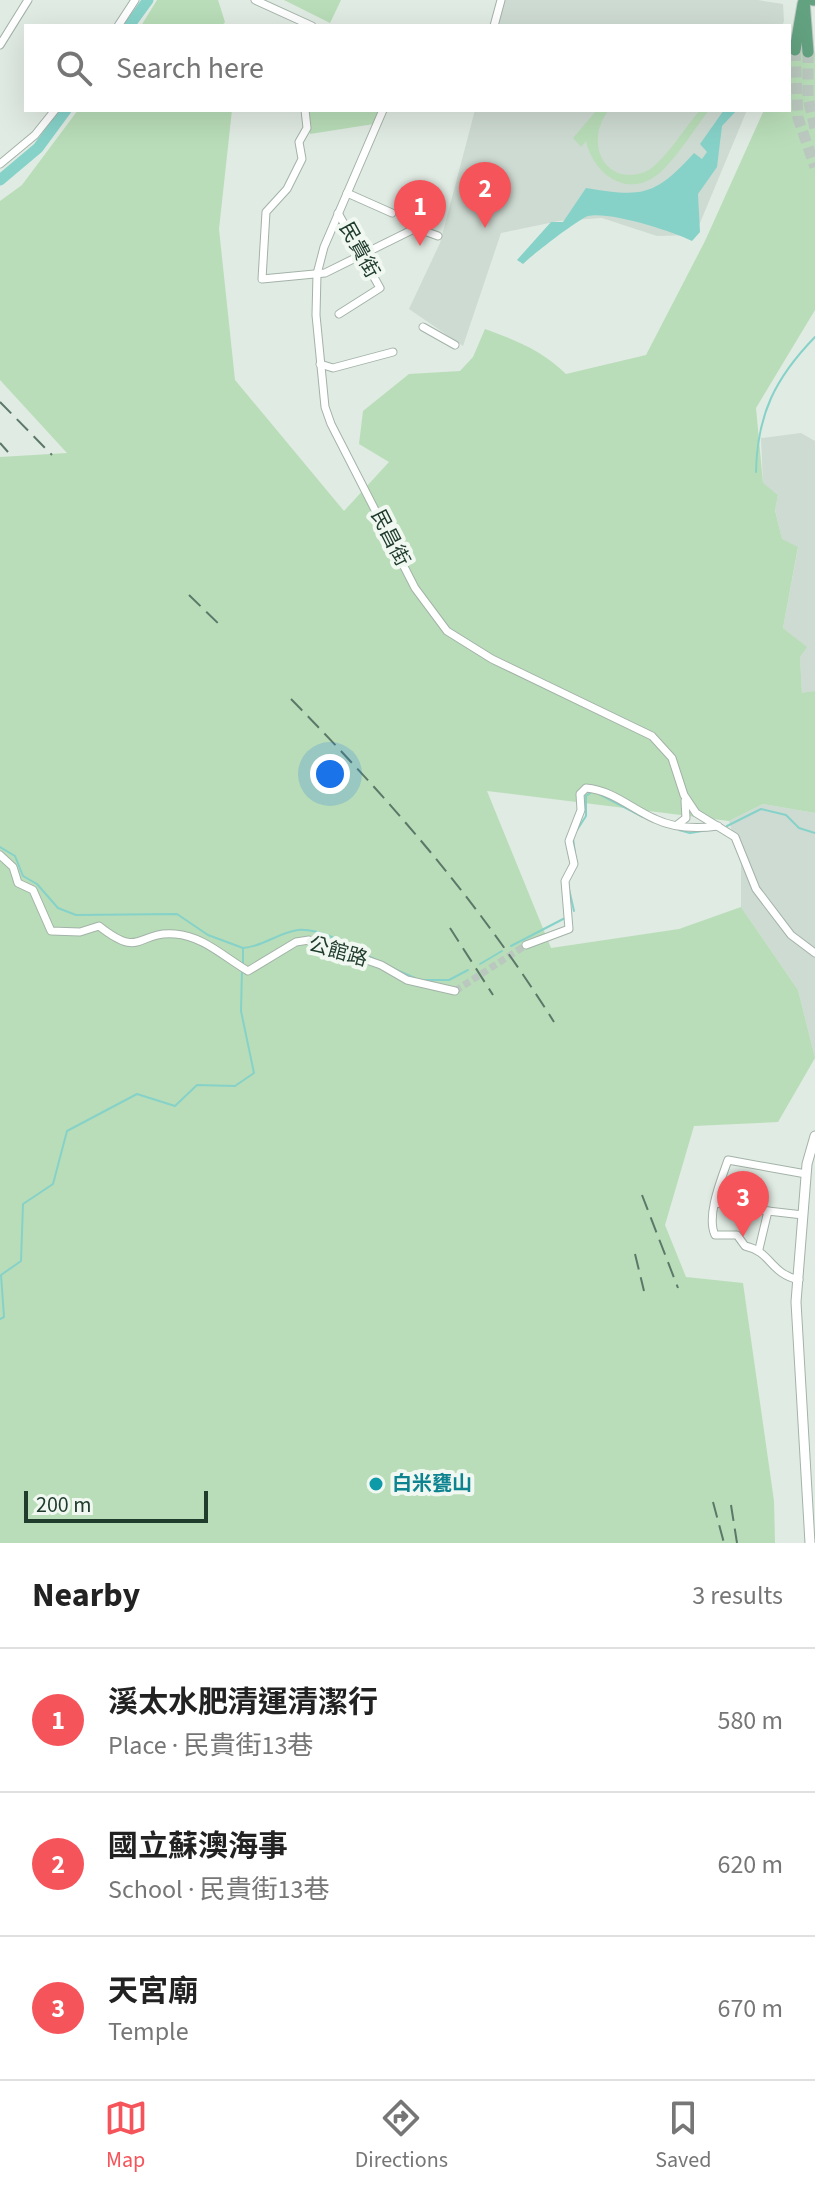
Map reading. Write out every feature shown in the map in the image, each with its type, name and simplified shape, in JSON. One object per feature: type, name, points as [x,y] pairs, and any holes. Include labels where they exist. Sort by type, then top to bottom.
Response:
[{"type":"main road","points":[[801,51],[804,0]]},
{"type":"street","points":[[0,45],[28,0]]},
{"type":"street","points":[[119,24],[135,0]]},
{"type":"street","points":[[255,0],[296,22]]},
{"type":"street","points":[[495,24],[501,0]]},
{"type":"street","points":[[0,164],[35,135],[53,112]]},
{"type":"street","points":[[305,112],[307,128],[299,142],[302,159],[287,189],[266,212],[262,279],[317,274],[416,228],[438,236]]},
{"type":"street","name":"民昌街","points":[[382,112],[338,213],[317,274],[320,364],[325,407],[331,424],[415,588],[447,631],[492,659],[652,736],[672,758],[684,795],[696,813],[720,826]]},
{"type":"street","points":[[347,193],[392,213]]},
{"type":"street","name":"民貴街","points":[[338,213],[380,288],[339,314]]},
{"type":"street","points":[[423,327],[455,345]]},
{"type":"street","points":[[320,364],[333,368],[393,352]]},
{"type":"street","points":[[526,945],[569,929],[565,881],[574,864],[569,841],[581,810],[580,794],[586,788],[619,799],[657,821],[677,825],[720,826],[735,837],[756,889],[791,935],[815,953]]},
{"type":"street","points":[[677,825],[686,818],[684,795]]},
{"type":"street","name":"公館路","points":[[0,855],[13,867],[18,883],[33,890],[51,931],[80,932],[99,926],[120,943],[142,944],[175,934],[202,940],[248,971],[296,942],[309,940],[381,965],[407,980],[455,991]]},
{"type":"street","points":[[810,1543],[812,1508],[798,1345],[806,1174],[815,1136]]},
{"type":"street","points":[[799,1280],[781,1276],[759,1249],[745,1246],[732,1233],[713,1233],[716,1203],[728,1160],[806,1174]]},
{"type":"street","points":[[716,1203],[803,1215]]},
{"type":"street","points":[[759,1249],[768,1211]]},
{"type":"shaded area","points":[[505,0],[758,0],[783,4],[784,21],[783,24],[499,24]]},
{"type":"shaded area","points":[[474,112],[746,112],[695,235],[657,236],[602,218],[559,221],[501,233],[463,346],[409,309],[440,243]]},
{"type":"shaded area","points":[[801,433],[815,441],[815,691],[802,694],[800,657],[806,647],[783,628],[798,548],[782,540],[775,509],[778,495],[763,484],[761,438]]},
{"type":"shaded area","points":[[763,804],[815,813],[815,1058],[798,990],[741,907],[741,864],[729,821]]},
{"type":"green space","points":[[157,0],[218,0],[225,22],[224,24],[142,24]]},
{"type":"green space","points":[[284,0],[341,0],[330,23]]},
{"type":"green space","points":[[795,39],[815,53],[815,310],[756,408],[763,483],[778,495],[775,510],[782,539],[798,547],[783,628],[807,647],[800,657],[802,693],[815,691],[815,813],[763,804],[729,821],[487,791],[551,948],[679,929],[741,907],[798,990],[815,1058],[778,1122],[694,1126],[665,1225],[686,1277],[743,1283],[774,1501],[775,1543],[0,1543],[0,457],[67,453],[0,380],[0,201],[22,185],[77,112],[232,112],[219,229],[235,380],[344,511],[389,462],[359,444],[363,411],[409,374],[460,371],[473,357],[485,329],[528,347],[566,374],[646,355],[705,241],[763,112],[791,112],[791,48]]},
{"type":"green space","points":[[308,112],[379,112],[374,124],[310,134]]},
{"type":"green space","points":[[595,112],[608,112],[598,134],[598,147],[609,167],[618,173],[630,175],[652,168],[698,112],[708,112],[664,169],[645,182],[623,183],[612,179],[596,163],[586,141],[581,147],[573,138]]},
{"type":"water","points":[[723,112],[735,112],[722,126],[717,167],[698,194],[700,232],[692,241],[625,219],[588,216],[523,264],[517,260],[551,222],[563,222],[586,188],[621,193],[657,186],[694,153],[702,159],[707,152],[700,144]]},
{"type":"waterway","points":[[130,24],[148,0]]},
{"type":"waterway","points":[[0,180],[38,148],[65,112]]},
{"type":"waterway","points":[[756,472],[760,433],[771,398],[789,367],[815,337]]},
{"type":"waterway","points":[[577,830],[586,816],[586,796],[593,791]]},
{"type":"waterway","points":[[599,794],[643,817]]},
{"type":"waterway","points":[[727,826],[761,809],[786,815],[799,828],[815,833]]},
{"type":"waterway","points":[[679,830],[690,833],[708,830]]},
{"type":"waterway","points":[[573,839],[575,853]]},
{"type":"waterway","points":[[0,847],[15,856],[23,876],[37,884],[58,908],[76,915],[177,914],[208,935],[243,948]]},
{"type":"waterway","points":[[569,889],[574,911]]},
{"type":"waterway","points":[[511,946],[567,917]]},
{"type":"waterway","points":[[243,963],[243,948],[298,930],[328,935],[376,960]]},
{"type":"waterway","points":[[480,964],[502,951]]},
{"type":"waterway","points":[[392,968],[415,978]]},
{"type":"waterway","points":[[0,1319],[4,1317],[1,1275],[21,1261],[23,1204],[53,1184],[67,1131],[137,1094],[175,1106],[197,1085],[235,1086],[254,1073],[241,1011],[242,970]]},
{"type":"waterway","points":[[422,980],[449,980],[468,970]]},
{"type":"tunnel","points":[[795,50],[798,118],[815,167]]},
{"type":"tunnel","points":[[808,52],[808,98],[815,128]]},
{"type":"tunnel","points":[[455,991],[526,945]]},
{"type":"railway","points":[[0,402],[52,455]]},
{"type":"railway","points":[[0,443],[8,452]]},
{"type":"railway","points":[[189,595],[223,628]]},
{"type":"railway","points":[[291,699],[364,775],[432,853],[495,935],[554,1022]]},
{"type":"railway","points":[[450,928],[493,995]]},
{"type":"railway","points":[[642,1195],[678,1288]]},
{"type":"railway","points":[[635,1254],[644,1291]]},
{"type":"railway","points":[[713,1502],[724,1543]]},
{"type":"railway","points":[[731,1505],[737,1543]]},
{"type":"place","name":"國立蘇澳海事","points":[[485,228]]},
{"type":"place","name":"溪太水肥清運清潔行","points":[[420,246]]},
{"type":"place","name":"天宮廟","points":[[743,1237]]},
{"type":"place","name":"白米甕山","points":[[376,1484]]}]
